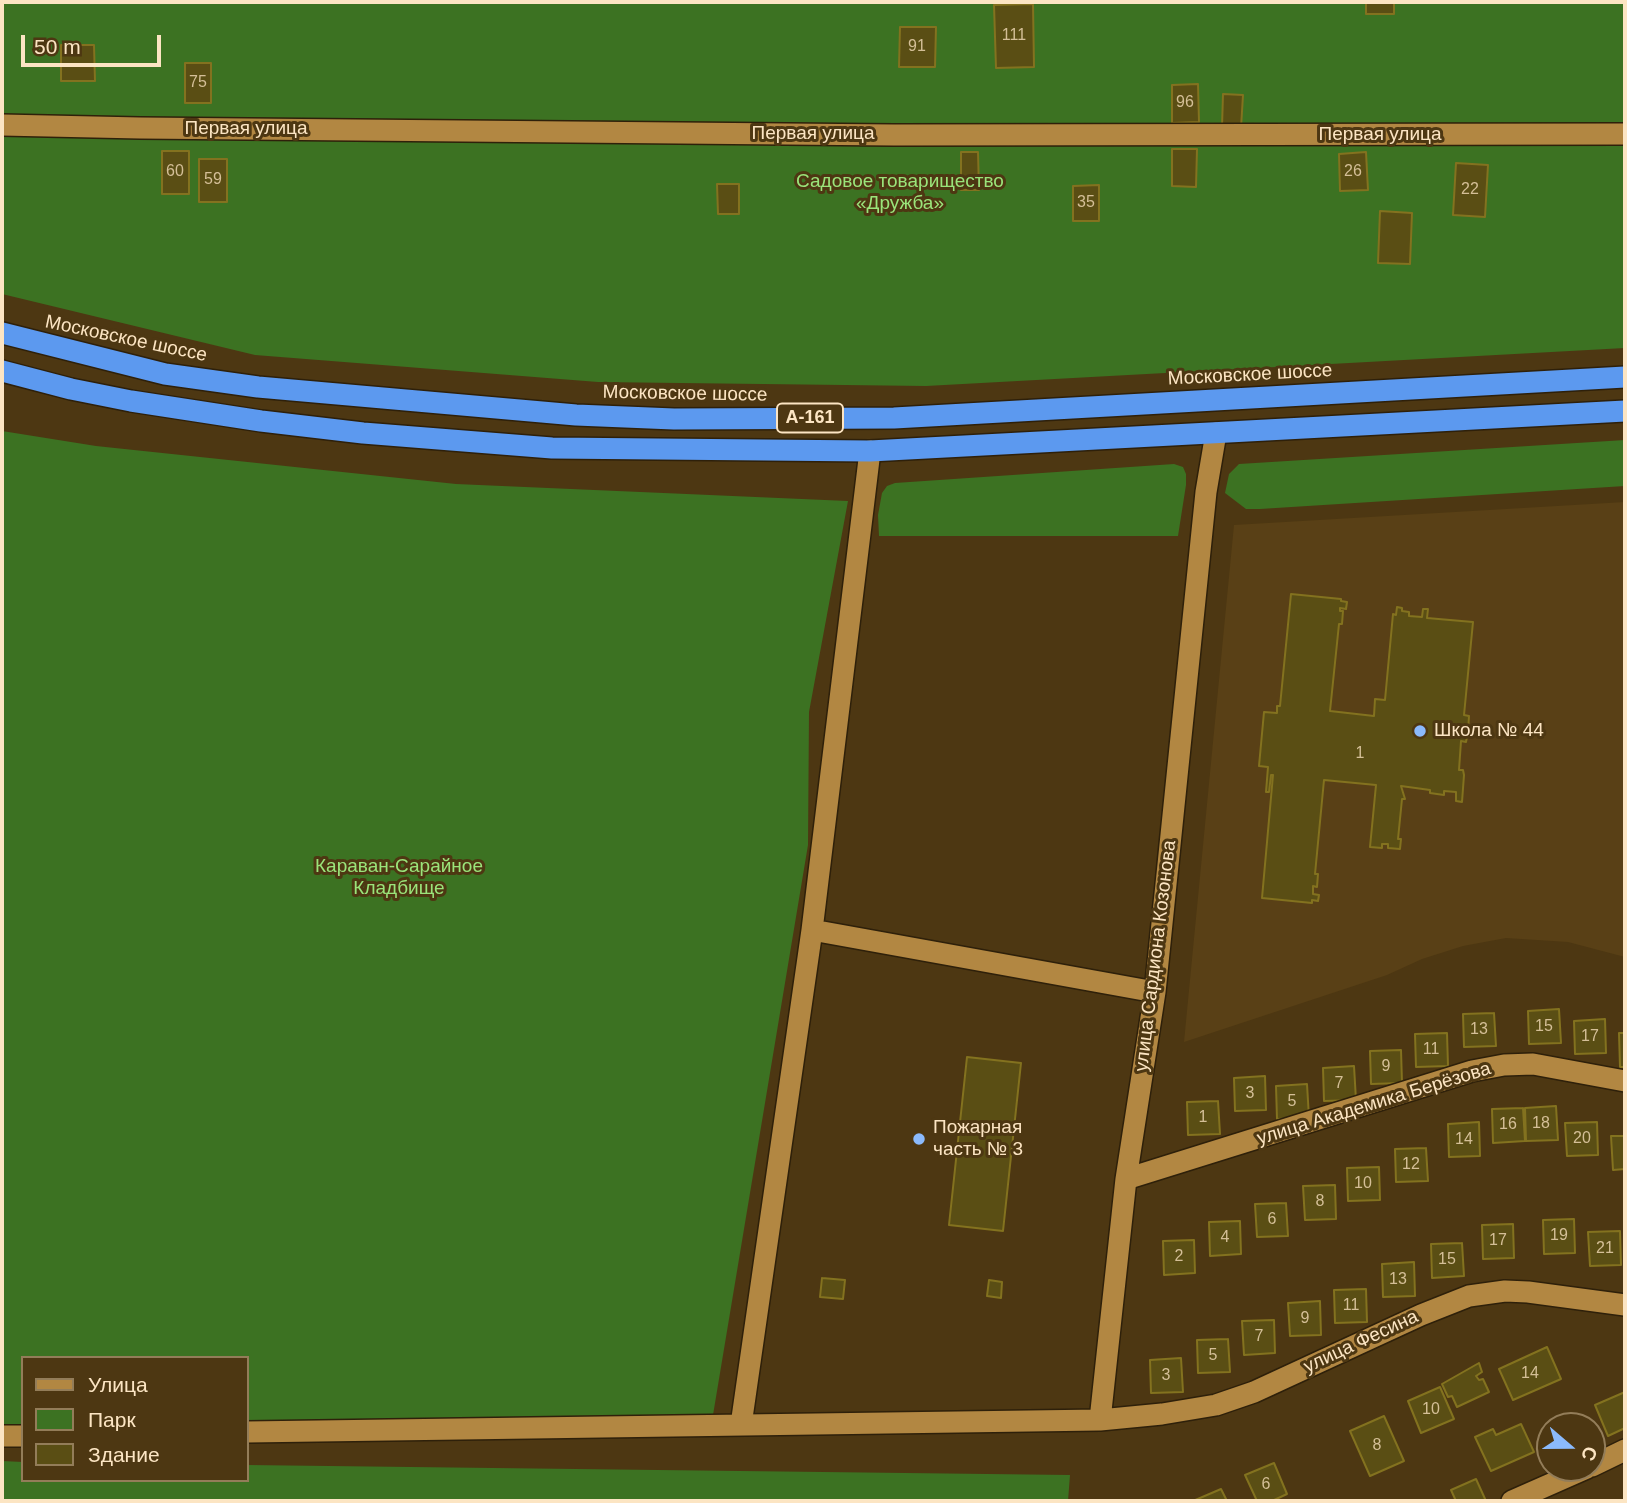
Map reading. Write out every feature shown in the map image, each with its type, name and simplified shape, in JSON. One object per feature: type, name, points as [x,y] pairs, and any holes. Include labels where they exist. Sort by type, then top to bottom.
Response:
[{"type":"highway","name":"Московское шоссе","points":[[2,333],[164,374],[258,387],[576,415],[674,419],[894,418],[1625,377]]},
{"type":"highway","name":"А-161","points":[[2,370],[71,389],[131,401],[261,421],[363,433],[552,448],[870,450],[1625,411]]},
{"type":"street","name":"Первая улица","points":[[2,124],[154,129],[894,135],[1625,134]]},
{"type":"street","name":"улица Сардиона Козонова","points":[[1100,1420],[1126,1180],[1155,992],[1206,492],[1216,433]]},
{"type":"street","points":[[741,1425],[812,930],[870,450]]},
{"type":"street","points":[[812,930],[1155,992]]},
{"type":"street","name":"улица Академика Берёзова","points":[[1126,1180],[1427,1085],[1493,1067],[1533,1064],[1625,1081]]},
{"type":"street","name":"улица Фесина","points":[[248,1432],[1100,1420],[1162,1415],[1216,1405],[1254,1392],[1420,1315],[1469,1296],[1505,1291],[1528,1292],[1625,1304]]},
{"type":"street","points":[[2,1436],[21,1436]]},
{"type":"street","points":[[1606,1459],[1625,1450]]},
{"type":"street","points":[[1512,1501],[1555,1482]]},
{"type":"shaded area","name":"Школа № 44","points":[[1625,502],[1625,957],[1568,942],[1506,938],[1463,946],[1422,959],[1387,975],[1184,1042],[1234,525]]},
{"type":"green space","name":"Садовое товарищество «Дружба»","points":[[2,2],[1625,2],[1625,348],[926,386],[598,382],[255,355],[2,294]]},
{"type":"green space","name":"Караван-Сарайное Кладбище","points":[[2,431],[96,446],[456,484],[848,501],[809,712],[808,845],[712,1421],[248,1430],[248,1356],[21,1356],[21,1431],[2,1430]]},
{"type":"green space","points":[[1625,440],[1625,486],[1260,509],[1246,509],[1225,493],[1229,474],[1239,464]]},
{"type":"green space","points":[[1174,464],[1183,467],[1186,474],[1178,536],[879,536],[878,515],[882,493],[887,486],[895,483]]},
{"type":"green space","points":[[2,1461],[21,1462],[21,1482],[248,1482],[248,1465],[1070,1475],[1068,1501],[2,1501]]},
{"type":"building","points":[[1366,2],[1394,2],[1394,14],[1366,14]]},
{"type":"building","points":[[1033,4],[1034,67],[996,68],[994,5]]},
{"type":"building","points":[[900,27],[936,27],[935,67],[899,67]]},
{"type":"building","points":[[61,45],[94,45],[95,81],[61,81]]},
{"type":"building","points":[[185,63],[211,63],[211,103],[185,103]]},
{"type":"building","points":[[1198,84],[1199,122],[1172,123],[1172,85]]},
{"type":"building","points":[[1223,94],[1243,95],[1241,128],[1222,127]]},
{"type":"building","points":[[1172,149],[1197,149],[1196,187],[1172,186]]},
{"type":"building","points":[[162,151],[189,151],[189,194],[162,194]]},
{"type":"building","points":[[961,152],[978,152],[979,190],[961,190]]},
{"type":"building","points":[[1366,152],[1368,190],[1340,191],[1339,154]]},
{"type":"building","points":[[199,159],[227,159],[227,202],[199,202]]},
{"type":"building","points":[[1456,163],[1488,165],[1485,217],[1453,215]]},
{"type":"building","points":[[717,184],[739,184],[739,214],[718,214]]},
{"type":"building","points":[[1099,185],[1099,221],[1073,221],[1073,186]]},
{"type":"building","points":[[1380,211],[1412,213],[1410,264],[1378,263]]},
{"type":"building","points":[[1291,594],[1341,599],[1347,602],[1346,609],[1340,608],[1340,611],[1343,611],[1342,624],[1339,624],[1330,711],[1374,716],[1375,699],[1385,700],[1393,614],[1396,615],[1397,607],[1409,612],[1409,616],[1422,617],[1423,609],[1428,609],[1427,618],[1473,622],[1464,715],[1469,716],[1468,732],[1466,742],[1461,741],[1459,770],[1463,770],[1464,775],[1462,802],[1456,801],[1456,792],[1444,791],[1444,795],[1401,786],[1405,799],[1402,799],[1398,839],[1401,839],[1400,849],[1388,848],[1388,844],[1382,844],[1382,848],[1370,847],[1376,785],[1324,780],[1315,874],[1318,874],[1317,887],[1313,886],[1313,894],[1319,895],[1318,901],[1312,900],[1312,903],[1262,898],[1273,775],[1269,792],[1266,792],[1268,767],[1259,766],[1264,712],[1277,713],[1277,706],[1280,706]]},
{"type":"building","points":[[1559,1009],[1561,1043],[1529,1044],[1528,1011]]},
{"type":"building","points":[[1494,1013],[1496,1046],[1464,1047],[1463,1014]]},
{"type":"building","points":[[1605,1019],[1606,1053],[1575,1054],[1574,1021]]},
{"type":"building","points":[[1447,1033],[1448,1066],[1416,1067],[1415,1034]]},
{"type":"building","points":[[1619,1033],[1625,1033],[1625,1067],[1620,1067]]},
{"type":"building","points":[[1401,1050],[1402,1083],[1371,1084],[1370,1051]]},
{"type":"building","points":[[967,1057],[1021,1063],[1003,1231],[949,1225]]},
{"type":"building","points":[[1354,1066],[1356,1100],[1324,1101],[1323,1068]]},
{"type":"building","points":[[1265,1076],[1266,1110],[1235,1111],[1234,1078]]},
{"type":"building","points":[[1307,1084],[1309,1118],[1277,1119],[1276,1086]]},
{"type":"building","points":[[1218,1101],[1220,1134],[1188,1135],[1187,1102]]},
{"type":"building","points":[[1556,1106],[1558,1140],[1526,1141],[1525,1108]]},
{"type":"building","points":[[1523,1108],[1525,1141],[1493,1143],[1492,1109]]},
{"type":"building","points":[[1479,1122],[1480,1156],[1449,1157],[1448,1124]]},
{"type":"building","points":[[1597,1122],[1598,1155],[1567,1156],[1565,1123]]},
{"type":"building","points":[[1611,1136],[1625,1136],[1625,1169],[1613,1170]]},
{"type":"building","points":[[1426,1148],[1428,1181],[1396,1182],[1395,1149]]},
{"type":"building","points":[[1379,1167],[1380,1200],[1348,1201],[1347,1168]]},
{"type":"building","points":[[1335,1185],[1336,1219],[1305,1220],[1303,1186]]},
{"type":"building","points":[[1286,1203],[1288,1236],[1257,1237],[1255,1204]]},
{"type":"building","points":[[1574,1219],[1575,1253],[1544,1254],[1543,1220]]},
{"type":"building","points":[[1240,1221],[1241,1254],[1210,1256],[1209,1222]]},
{"type":"building","points":[[1513,1224],[1514,1258],[1483,1259],[1482,1225]]},
{"type":"building","points":[[1620,1231],[1621,1265],[1590,1266],[1588,1232]]},
{"type":"building","points":[[1194,1240],[1195,1273],[1164,1275],[1163,1241]]},
{"type":"building","points":[[1462,1243],[1464,1276],[1432,1278],[1431,1244]]},
{"type":"building","points":[[1414,1262],[1415,1296],[1383,1297],[1382,1264]]},
{"type":"building","points":[[822,1278],[845,1280],[843,1299],[820,1297]]},
{"type":"building","points":[[989,1280],[1002,1282],[1001,1298],[987,1296]]},
{"type":"building","points":[[1366,1289],[1367,1322],[1335,1323],[1334,1290]]},
{"type":"building","points":[[1320,1301],[1321,1335],[1290,1336],[1288,1303]]},
{"type":"building","points":[[1274,1320],[1275,1353],[1244,1355],[1242,1321]]},
{"type":"building","points":[[1228,1339],[1230,1372],[1198,1373],[1197,1340]]},
{"type":"building","points":[[1547,1347],[1561,1379],[1513,1400],[1499,1369]]},
{"type":"building","points":[[1181,1358],[1183,1392],[1151,1393],[1150,1360]]},
{"type":"building","points":[[1479,1363],[1482,1372],[1476,1376],[1479,1380],[1483,1379],[1489,1392],[1457,1407],[1442,1384]]},
{"type":"building","points":[[1440,1387],[1454,1419],[1421,1433],[1408,1401]]},
{"type":"building","points":[[1625,1392],[1625,1428],[1608,1436],[1606,1412],[1598,1412],[1595,1405]]},
{"type":"building","points":[[1384,1416],[1404,1461],[1370,1476],[1350,1431]]},
{"type":"building","points":[[1521,1424],[1534,1452],[1491,1471],[1475,1437],[1493,1429],[1496,1435]]},
{"type":"building","points":[[1274,1463],[1287,1494],[1272,1501],[1257,1501],[1245,1475]]},
{"type":"building","points":[[1476,1479],[1486,1501],[1456,1501],[1451,1490]]},
{"type":"building","points":[[1221,1489],[1227,1501],[1193,1501]]},
{"type":"place","name":"Школа № 44","points":[[1420,731]]},
{"type":"place","name":"Пожарная часть № 3","points":[[919,1139]]}]
